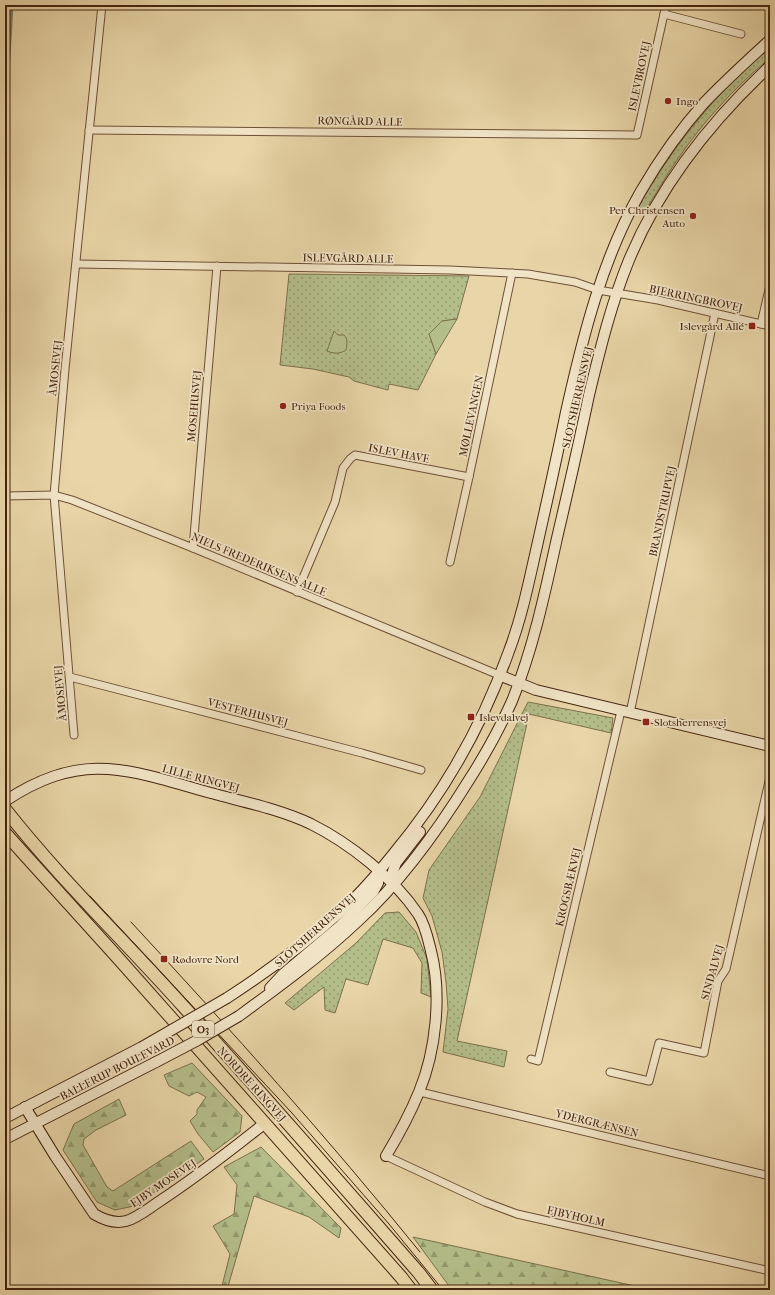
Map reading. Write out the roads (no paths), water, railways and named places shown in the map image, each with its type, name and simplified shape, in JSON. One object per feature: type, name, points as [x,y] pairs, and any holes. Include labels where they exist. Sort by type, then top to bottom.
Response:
[{"type":"main road","name":"NORDRE RINGVEJ","points":[[5,809],[58,873],[183,1006],[419,1273],[432,1290]]},
{"type":"main road","name":"NORDRE RINGVEJ","points":[[5,833],[266,1123],[411,1290]]},
{"type":"street","name":"ÅMOSEVEJ","points":[[74,735],[54,495],[65,369],[77,264],[102,5]]},
{"type":"street","name":"ISLEVBROVEJ","points":[[630,135],[637,136],[666,5]]},
{"type":"street","points":[[664,14],[741,34]]},
{"type":"street","name":"SLOTSHERRENSVEJ","points":[[227,998],[303,944],[342,910],[379,872],[409,835],[437,797],[452,772],[472,736],[510,650],[527,587],[583,340],[598,290],[626,221],[640,192],[658,163],[683,129],[705,102],[770,40]]},
{"type":"street","name":"SLOTSHERRENSVEJ","points":[[239,1016],[282,985],[349,930],[393,885],[424,847],[484,756],[511,703],[545,593],[601,344],[616,293],[629,259],[645,225],[684,161],[712,126],[743,92],[770,66]]},
{"type":"street","name":"RØNGÅRD ALLE","points":[[89,130],[630,135]]},
{"type":"street","name":"ISLEVGÅRD ALLE","points":[[77,264],[450,270],[528,274],[575,282],[598,290],[616,293]]},
{"type":"street","name":"MOSEHUSVEJ","points":[[193,548],[218,266]]},
{"type":"street","name":"MØLLEVANGEN","points":[[450,562],[512,274]]},
{"type":"street","points":[[761,324],[770,285]]},
{"type":"street","name":"BJERRINGBROVEJ","points":[[616,293],[658,300],[770,326]]},
{"type":"street","name":"BRANDSTRUPVEJ","points":[[626,712],[715,313]]},
{"type":"street","name":"ISLEV HAVE","points":[[297,592],[335,502],[343,468],[356,455],[469,478]]},
{"type":"street","name":"NIELS FREDERIKSENS ALLE","points":[[5,496],[54,495],[72,500],[193,548],[499,675]]},
{"type":"street","points":[[499,675],[536,690],[770,746]]},
{"type":"street","name":"VESTERHUSVEJ","points":[[70,677],[362,753],[421,770]]},
{"type":"street","name":"KROGSBÆKVEJ","points":[[531,1059],[538,1060],[626,712]]},
{"type":"street","name":"LILLE RINGVEJ","points":[[5,801],[34,784],[54,775],[90,768],[119,769],[187,786],[285,814],[310,824],[333,836],[354,850],[379,872]]},
{"type":"street","name":"SLOTSHERRENSVEJ","points":[[393,885],[393,871],[396,863],[445,796],[451,783],[452,772]]},
{"type":"street","name":"SINDALVEJ","points":[[610,1072],[649,1081],[659,1043],[704,1053],[718,981],[726,969],[770,776]]},
{"type":"street","points":[[379,872],[393,885],[418,915],[428,937],[435,965],[437,1002],[431,1053],[420,1092],[386,1156]]},
{"type":"street","name":"SLOTSHERRENSVEJ","points":[[259,1002],[283,974],[340,926],[373,892],[378,883],[379,872]]},
{"type":"street","name":"BALLERUP BOULEVARD","points":[[5,1118],[142,1046],[227,998]]},
{"type":"street","name":"BALLERUP BOULEVARD","points":[[5,1139],[198,1040],[239,1016]]},
{"type":"street","name":"YDERGRÆNSEN","points":[[420,1092],[770,1176]]},
{"type":"street","name":"EJBY MOSEVEJ","points":[[25,1108],[94,1214],[102,1220],[111,1222],[126,1221],[139,1215],[180,1188],[266,1123]]},
{"type":"street","name":"EJBYHOLM","points":[[386,1156],[485,1202],[517,1214],[770,1272]]},
{"type":"waterway","points":[[5,124],[12,5]]},
{"type":"tram line","points":[[90,896],[291,1112],[389,1224],[443,1290]]},
{"type":"tram line","points":[[131,922],[278,1084],[350,1167],[420,1252]]},
{"type":"place","name":"Ingo","points":[[668,101]]},
{"type":"place","name":"Per Christensen Auto","points":[[693,216]]},
{"type":"place","name":"Islevgård Allé","points":[[752,326]]},
{"type":"place","name":"Priya Foods","points":[[283,406]]},
{"type":"place","name":"Islevdalvej","points":[[471,717]]},
{"type":"place","name":"Slotsherrensvej","points":[[646,722]]},
{"type":"place","name":"Rødovre Nord","points":[[164,959]]}]
